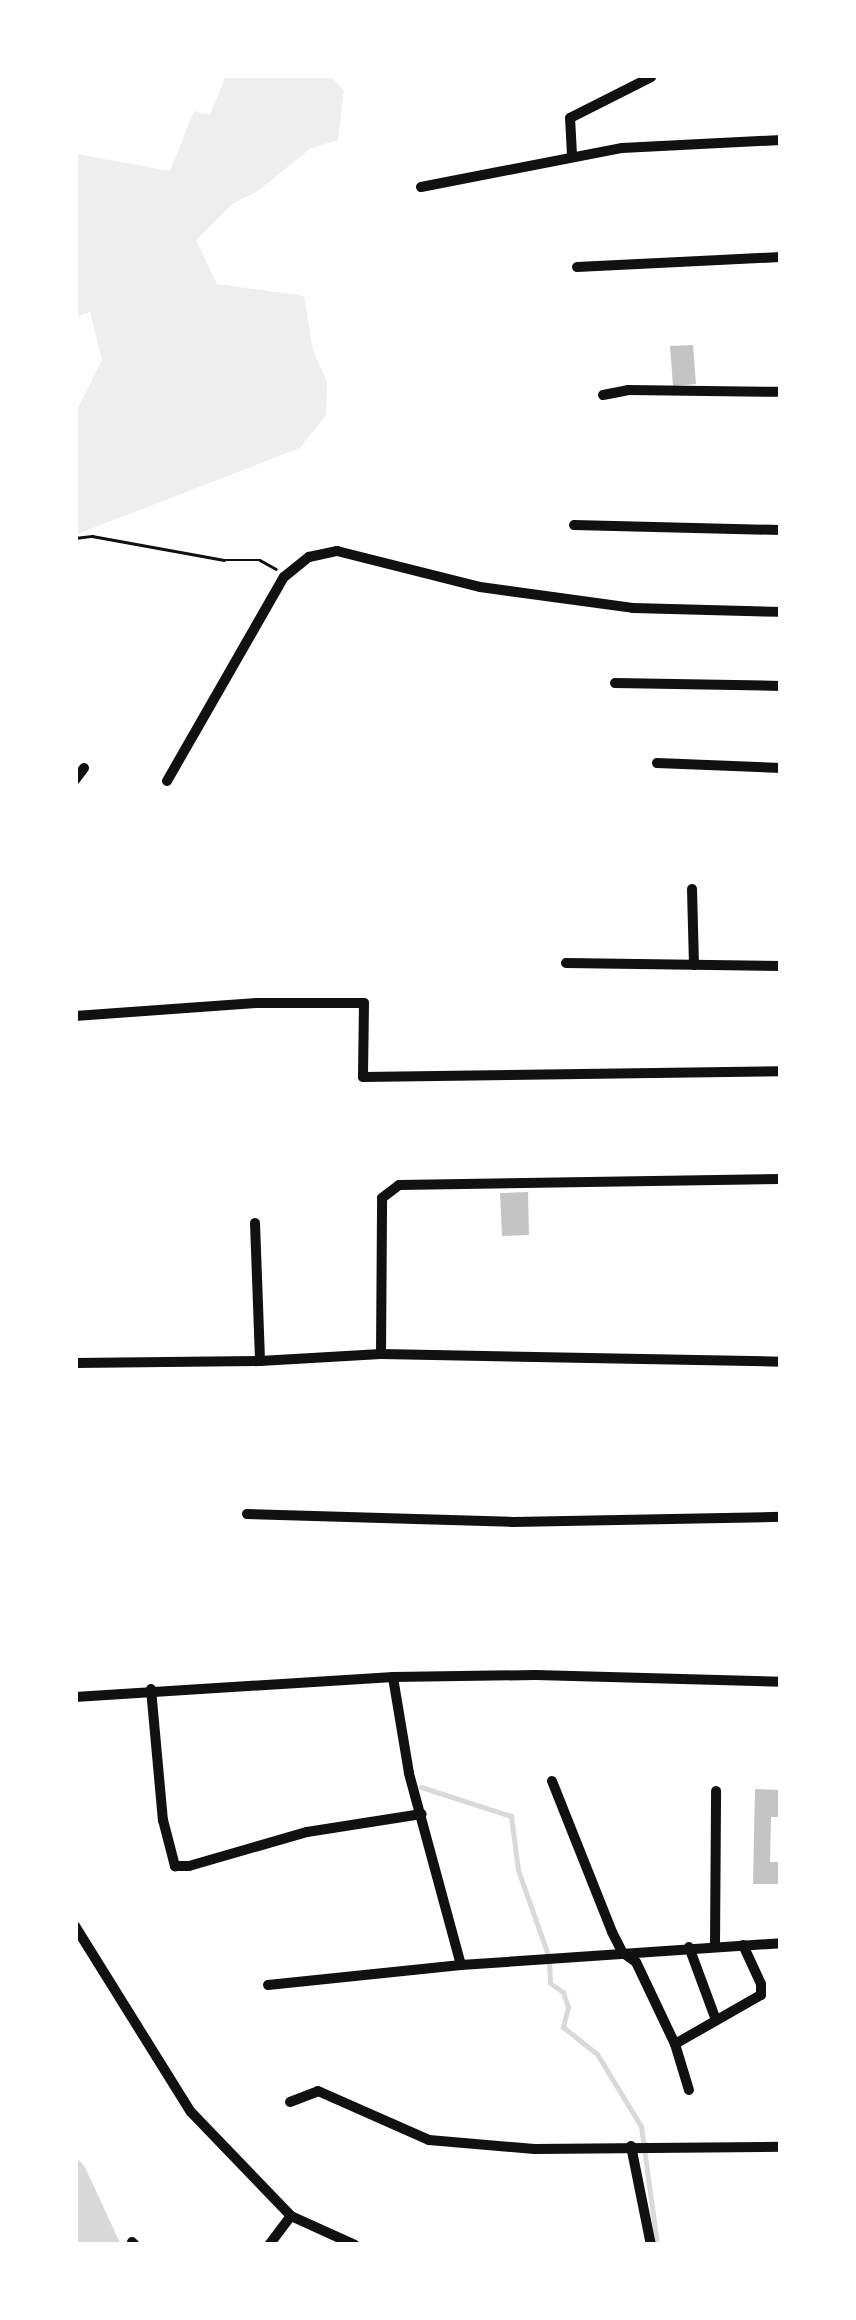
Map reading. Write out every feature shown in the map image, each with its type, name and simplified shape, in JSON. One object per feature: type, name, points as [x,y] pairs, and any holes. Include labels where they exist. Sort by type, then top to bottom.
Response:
[{"type":"street","points":[[572,154],[570,118],[651,77]]},
{"type":"street","points":[[421,187],[572,154],[662,144],[781,140]]},
{"type":"street","points":[[577,267],[781,257]]},
{"type":"street","points":[[603,394],[690,389],[781,392]]},
{"type":"street","points":[[574,525],[781,530]]},
{"type":"street","points":[[167,781],[284,577],[309,557],[337,551],[480,586],[633,608],[781,612]]},
{"type":"street","points":[[616,683],[781,686]]},
{"type":"street","points":[[657,763],[781,768]]},
{"type":"street","points":[[75,780],[84,768]]},
{"type":"street","points":[[692,889],[694,965]]},
{"type":"street","points":[[566,963],[781,966]]},
{"type":"street","points":[[75,1016],[257,1003],[364,1003],[363,1077],[781,1071]]},
{"type":"street","points":[[381,1354],[382,1207],[388,1190],[398,1185],[781,1179]]},
{"type":"street","points":[[255,1223],[260,1362]]},
{"type":"street","points":[[75,1363],[260,1362],[381,1354],[781,1362]]},
{"type":"street","points":[[247,1514],[513,1522],[781,1518]]},
{"type":"street","points":[[75,1697],[151,1688],[393,1677],[536,1674],[781,1682]]},
{"type":"street","points":[[393,1677],[410,1774],[461,1965]]},
{"type":"street","points":[[151,1688],[162,1820],[175,1866],[190,1866],[307,1832],[422,1814]]},
{"type":"street","points":[[552,1781],[622,1952],[636,1962],[675,2044],[689,2090]]},
{"type":"street","points":[[715,1946],[716,1791]]},
{"type":"street","points":[[75,1926],[191,2112],[291,2216],[354,2245]]},
{"type":"street","points":[[268,1985],[461,1965],[781,1943]]},
{"type":"street","points":[[675,2044],[763,1990],[743,1944]]},
{"type":"street","points":[[689,1947],[716,2020]]},
{"type":"street","points":[[290,2102],[318,2091],[429,2140],[535,2149],[781,2147]]},
{"type":"street","points":[[632,2146],[651,2245]]},
{"type":"street","points":[[269,2245],[291,2216]]},
{"type":"path","points":[[75,538],[92,536],[224,560],[260,560],[284,577]]},
{"type":"shaded area","points":[[226,75],[329,75],[344,90],[338,140],[311,148],[258,191],[232,204],[196,240],[217,284],[304,296],[313,350],[327,382],[326,415],[300,448],[75,535],[75,413],[102,360],[90,312],[75,317],[75,157],[77,154],[170,171],[194,111],[210,115]]},
{"type":"shaded area","points":[[75,2156],[85,2167],[121,2245],[75,2245]]},
{"type":"building","points":[[693,345],[696,384],[673,386],[670,346]]},
{"type":"building","points":[[528,1192],[529,1235],[502,1236],[500,1193]]},
{"type":"building","points":[[755,1789],[781,1790],[781,1817],[771,1817],[770,1862],[781,1862],[781,1884],[753,1884]]},
{"type":"waterway","points":[[421,1787],[511,1816],[518,1870],[547,1952]]},
{"type":"waterway","points":[[549,1962],[550,1983],[563,1992],[568,2007],[563,2027],[597,2054],[641,2126],[657,2245]]}]
